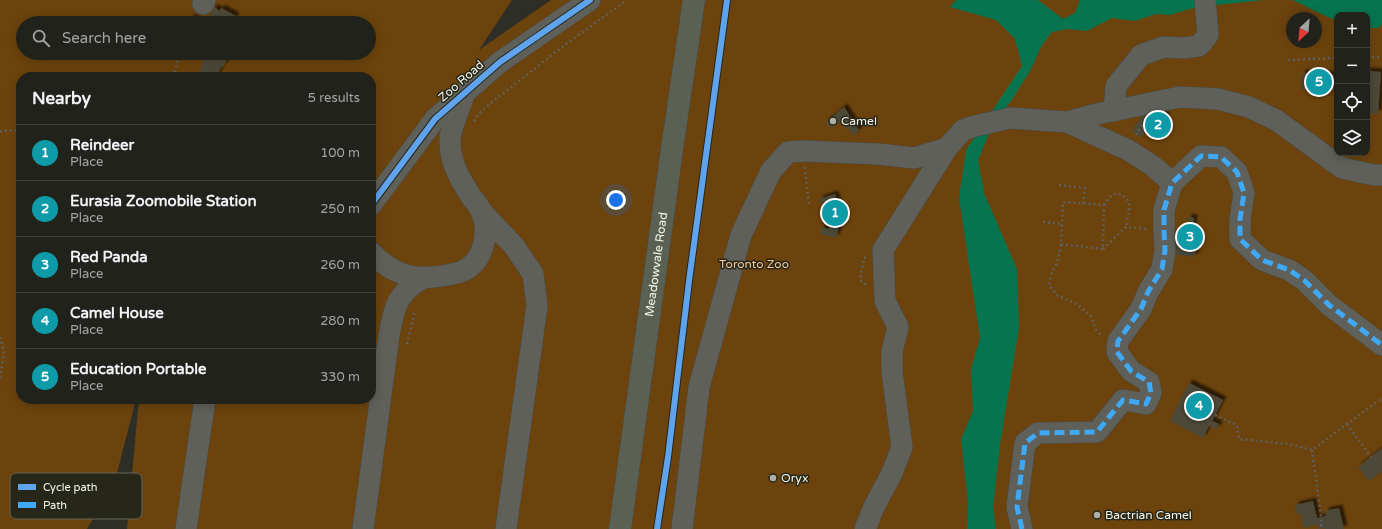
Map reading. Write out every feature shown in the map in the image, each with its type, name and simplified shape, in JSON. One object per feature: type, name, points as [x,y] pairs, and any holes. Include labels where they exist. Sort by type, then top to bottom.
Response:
[{"type":"main road","name":"Meadowvale Road","points":[[620,529],[694,0]]},
{"type":"street","name":"Zoo Road","points":[[376,198],[435,119],[500,62],[590,0]]},
{"type":"street","points":[[1114,110],[1116,86],[1141,55],[1164,47],[1184,48],[1199,46],[1208,35],[1205,0]]},
{"type":"street","name":"Zoo Road","points":[[376,258],[392,269],[408,276],[423,278],[449,276],[463,271],[473,264],[480,253],[486,230],[482,212],[454,167],[450,141],[456,118],[466,91]]},
{"type":"street","points":[[865,529],[874,507],[892,473],[902,447],[892,372],[892,352],[898,327],[885,301],[883,250],[946,148],[963,130],[1011,118],[1067,122],[1114,110],[1180,97],[1218,99],[1249,107],[1276,120],[1342,168],[1374,176],[1382,175]]},
{"type":"street","points":[[1067,122],[1128,150],[1153,166],[1172,183]]},
{"type":"street","points":[[682,529],[699,387],[741,235],[771,171],[788,152],[803,151],[878,154],[914,158],[946,148]]},
{"type":"street","points":[[1022,529],[1017,508],[1025,443],[1038,433],[1097,432],[1122,400],[1146,404],[1151,393],[1149,382],[1131,371],[1117,352],[1118,341],[1141,309],[1148,292],[1162,269],[1165,250],[1164,210],[1172,183],[1201,156],[1221,157],[1237,172],[1244,192],[1240,218],[1240,239],[1262,260],[1289,270],[1304,280],[1329,305],[1382,345]]},
{"type":"street","points":[[482,212],[514,246],[533,274],[537,306],[506,529]]},
{"type":"street","points":[[363,529],[395,306],[403,293],[411,285],[423,278]]},
{"type":"street","points":[[186,529],[204,404]]},
{"type":"path","points":[[473,123],[482,110],[566,44],[627,0]]},
{"type":"path","points":[[1370,57],[1382,57]]},
{"type":"path","points":[[1288,60],[1334,58]]},
{"type":"path","points":[[174,72],[178,60]]},
{"type":"path","points":[[1128,150],[1146,120],[1152,119],[1152,103]]},
{"type":"path","points":[[0,132],[16,130]]},
{"type":"path","points":[[803,151],[809,206]]},
{"type":"path","points":[[1059,185],[1085,188],[1083,204]]},
{"type":"path","points":[[1117,193],[1126,197],[1130,206],[1126,227],[1103,249],[1104,206],[1110,196],[1117,193]]},
{"type":"path","points":[[1104,206],[1063,202],[1061,244],[1057,264],[1052,272],[1049,285],[1058,296],[1077,304],[1091,316],[1096,330],[1117,352]]},
{"type":"path","points":[[1043,222],[1062,224]]},
{"type":"path","points":[[1126,227],[1164,231]]},
{"type":"path","points":[[1061,244],[1103,249]]},
{"type":"path","points":[[407,346],[415,309]]},
{"type":"path","points":[[0,337],[4,352],[0,379]]},
{"type":"path","points":[[1312,450],[1382,398]]},
{"type":"path","points":[[1215,415],[1237,425],[1239,439],[1289,444],[1312,450]]},
{"type":"path","points":[[1347,424],[1371,456]]},
{"type":"path","points":[[1312,450],[1321,517],[1321,529]]},
{"type":"green space","name":"Toronto Zoo","points":[[0,0],[512,0],[479,50],[551,0],[1382,0],[1382,529],[127,529],[128,519],[142,519],[142,473],[132,473],[139,404],[376,404],[376,72],[16,72],[16,404],[135,404],[117,473],[10,473],[10,519],[93,519],[87,529],[0,529]]},
{"type":"shaded area","points":[[956,0],[1038,0],[1063,19],[1075,13],[1080,0],[1264,0],[1197,7],[1170,15],[1156,14],[1135,21],[1112,18],[1087,31],[1067,29],[1052,32],[1042,45],[1030,71],[991,129],[978,160],[984,193],[1017,269],[1019,327],[1000,445],[993,507],[996,529],[967,529],[968,503],[961,439],[973,411],[971,369],[980,338],[959,198],[966,150],[1022,66],[1015,39],[996,20],[950,7]]},
{"type":"shaded area","points":[[1293,0],[1382,0],[1382,24],[1379,28],[1370,28],[1370,12],[1334,12],[1334,20],[1322,14],[1322,12],[1317,12]]},
{"type":"building","points":[[214,7],[220,11],[221,8],[236,16],[210,16]]},
{"type":"building","points":[[204,60],[226,60],[219,72],[200,72],[202,67],[201,66]]},
{"type":"building","points":[[1370,71],[1381,72],[1378,114],[1370,113]]},
{"type":"building","points":[[1302,73],[1334,75],[1334,91],[1301,89]]},
{"type":"building","name":"Camel","points":[[844,107],[859,130],[853,136],[848,127],[845,128],[840,121],[831,128],[826,122]]},
{"type":"building","points":[[1144,113],[1166,115],[1165,127],[1150,125],[1141,137],[1132,131]]},
{"type":"building","points":[[835,194],[839,207],[840,223],[836,238],[820,234],[822,227],[829,229],[831,216],[829,203],[822,206],[819,199]]},
{"type":"building","points":[[1188,217],[1194,218],[1192,236],[1197,237],[1195,257],[1170,254],[1171,242],[1185,244]]},
{"type":"building","points":[[1189,383],[1223,400],[1212,421],[1219,424],[1217,429],[1209,426],[1203,438],[1170,421]]},
{"type":"building","points":[[1382,448],[1382,471],[1369,481],[1358,467]]},
{"type":"building","points":[[1313,501],[1317,518],[1326,516],[1325,511],[1339,508],[1344,529],[1318,529],[1317,524],[1304,528],[1300,513],[1297,514],[1295,505]]},
{"type":"marked path","points":[[1022,529],[1017,507],[1025,443],[1038,433],[1097,432],[1123,400],[1146,404],[1151,393],[1149,382],[1131,371],[1117,352],[1118,341],[1141,309],[1148,292],[1162,269],[1165,250],[1164,210],[1172,183],[1201,156],[1221,157],[1237,172],[1244,193],[1240,219],[1240,239],[1262,260],[1289,270],[1304,280],[1329,305],[1382,345]]},
{"type":"cycle path","points":[[376,198],[435,119],[500,62],[590,0]]},
{"type":"cycle path","points":[[657,529],[668,457],[689,281],[727,0]]},
{"type":"place","name":"Education Portable","points":[[1319,82]]},
{"type":"place","name":"Camel","points":[[833,121]]},
{"type":"place","name":"Eurasia Zoomobile Station","points":[[1158,125]]},
{"type":"place","name":"Reindeer","points":[[835,213]]},
{"type":"place","name":"Red Panda","points":[[1190,237]]},
{"type":"place","name":"Camel House","points":[[1199,406]]},
{"type":"place","name":"Oryx","points":[[773,478]]},
{"type":"place","name":"Bactrian Camel","points":[[1097,515]]}]
